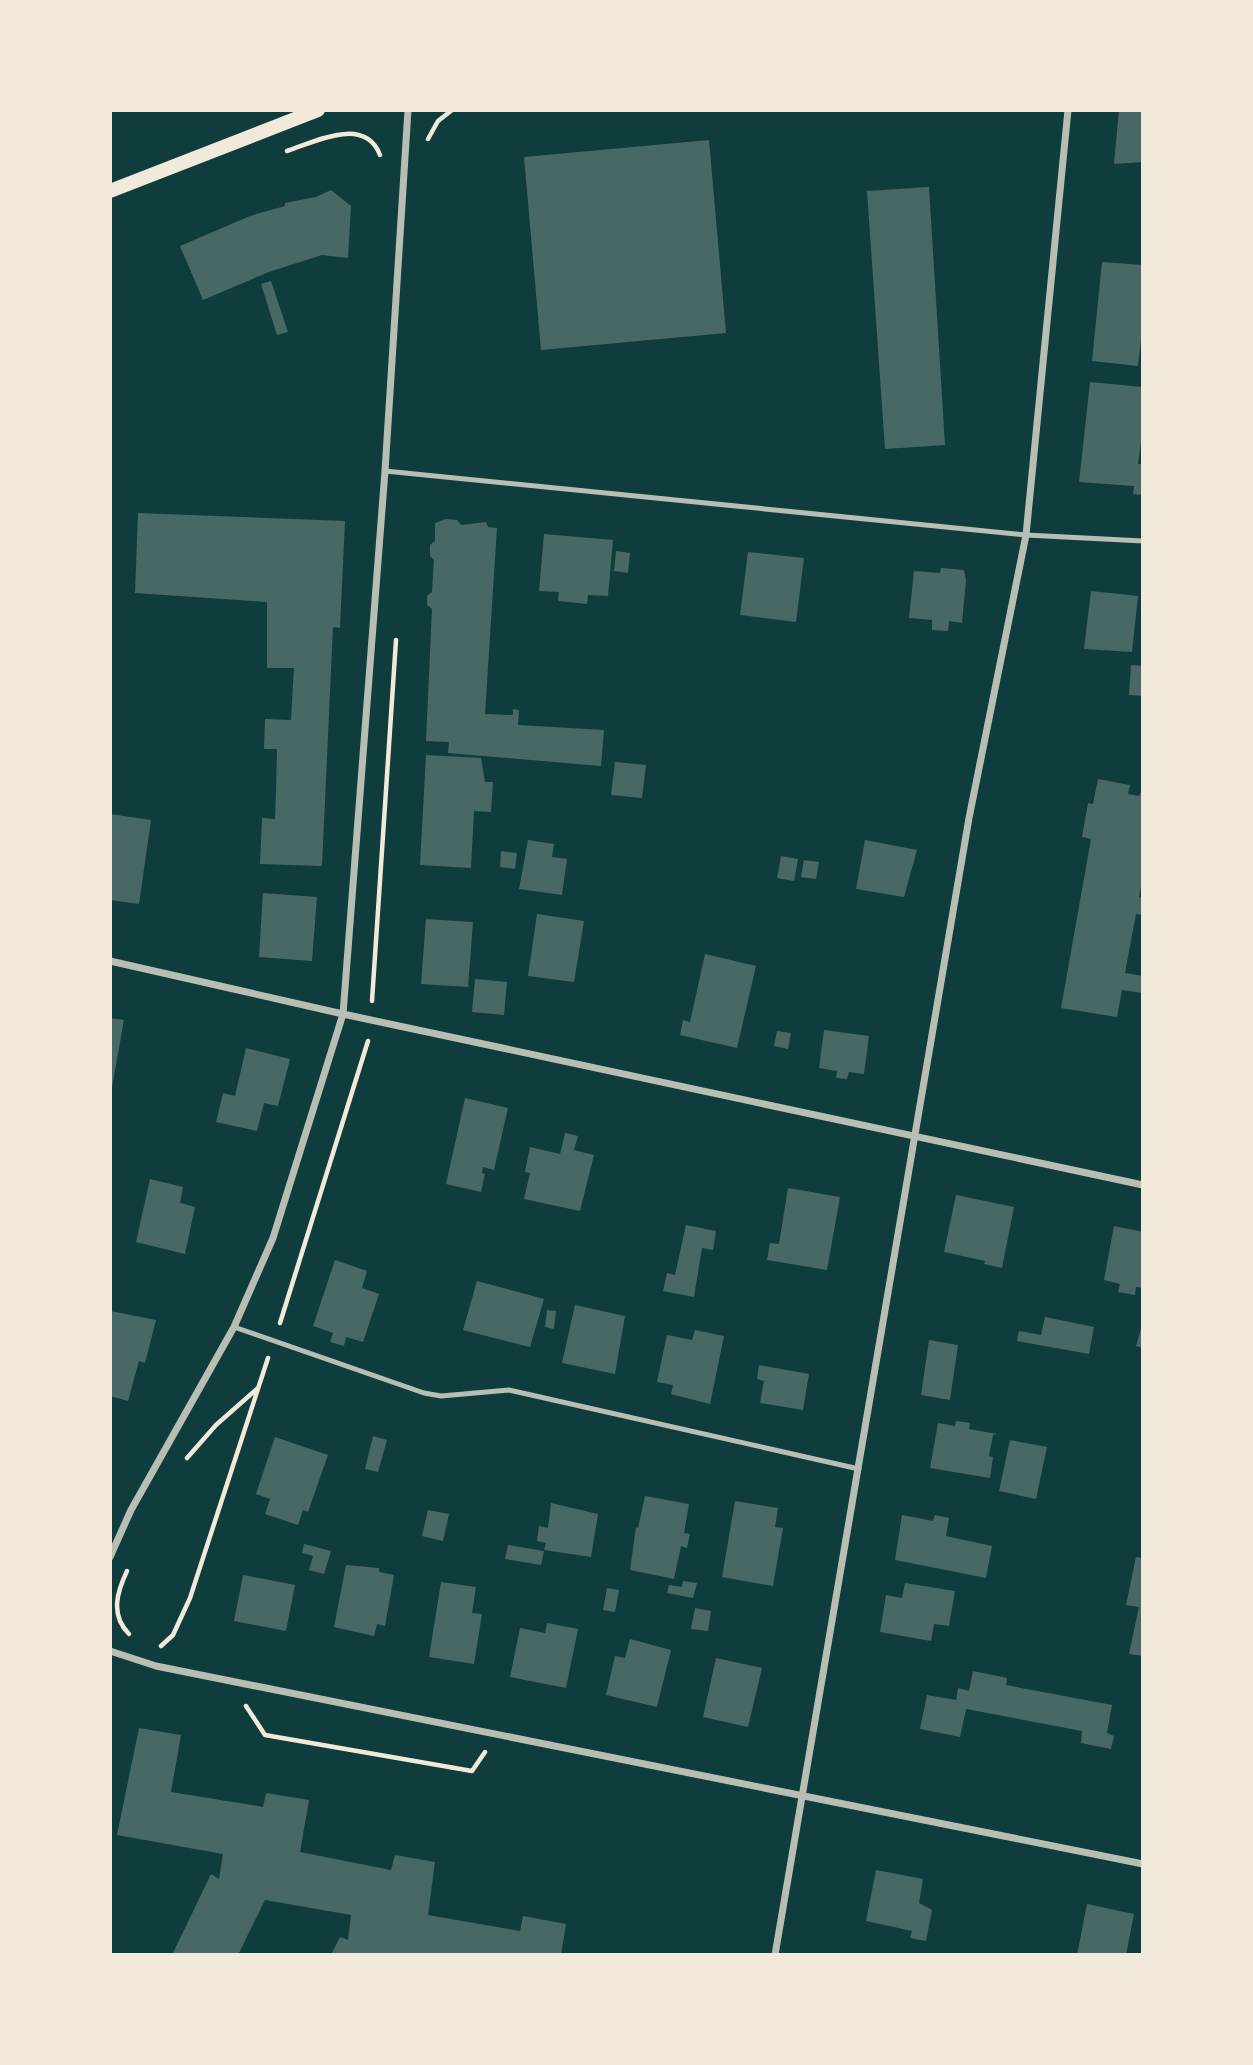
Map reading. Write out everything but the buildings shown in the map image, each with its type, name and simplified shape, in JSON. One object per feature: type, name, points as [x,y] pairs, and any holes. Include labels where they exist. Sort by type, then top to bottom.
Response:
[{"type":"main road","points":[[110,191],[318,110]]},
{"type":"street","points":[[110,1557],[131,1510],[234,1327],[273,1238],[343,1014],[385,471],[408,110]]},
{"type":"street","points":[[775,1955],[969,818],[1026,535],[1068,110]]},
{"type":"street","points":[[110,961],[343,1014],[1143,1185]]},
{"type":"street","points":[[110,1651],[156,1666],[1143,1864]]},
{"type":"lane","points":[[385,471],[1026,535],[1143,541]]},
{"type":"lane","points":[[234,1327],[424,1393],[441,1396],[509,1390],[859,1469]]},
{"type":"path","points":[[285,152],[335,135],[361,133],[375,142],[380,155]]},
{"type":"path","points":[[152,1647],[160,1647],[173,1635],[190,1598],[274,1341],[373,1020],[379,863],[396,631]]},
{"type":"path","points":[[182,1466],[216,1424],[258,1388]]},
{"type":"path","points":[[131,1562],[117,1596],[116,1607],[125,1630],[133,1638]]},
{"type":"path","points":[[243,1701],[265,1735],[472,1771],[485,1752],[499,1755]]}]
